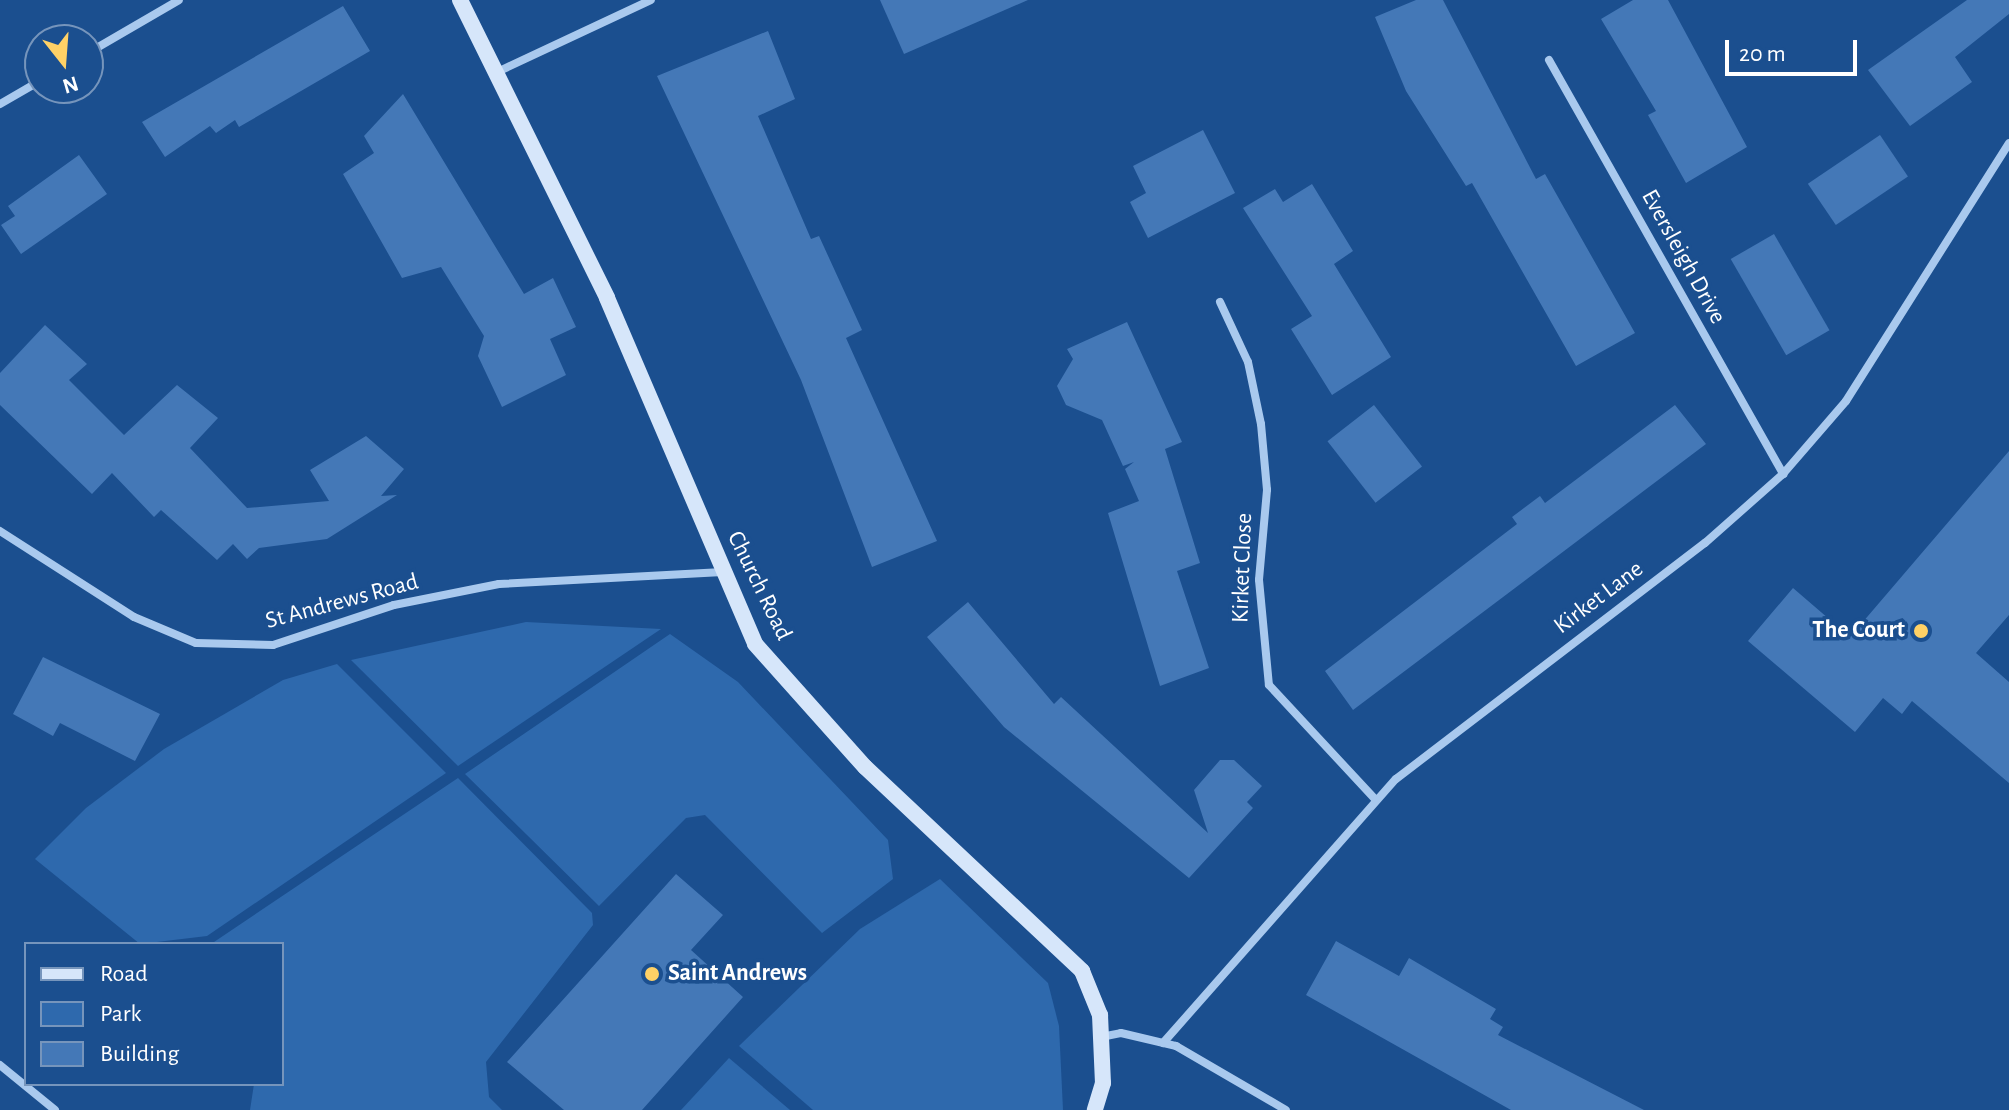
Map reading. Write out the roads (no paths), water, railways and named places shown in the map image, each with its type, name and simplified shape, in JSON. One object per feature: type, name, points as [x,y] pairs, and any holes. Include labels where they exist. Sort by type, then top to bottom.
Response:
[{"type":"main road","name":"Church Road","points":[[460,0],[607,298],[755,644],[799,699],[1075,962],[1100,1015],[1095,1110]]},
{"type":"street","points":[[104,44],[179,0]]},
{"type":"street","points":[[494,73],[651,0]]},
{"type":"street","name":"Eversleigh Drive","points":[[1549,60],[1783,474]]},
{"type":"street","points":[[0,104],[24,90]]},
{"type":"street","name":"Kirket Lane","points":[[1163,1043],[1376,800],[1783,474],[1846,401],[2009,143]]},
{"type":"street","name":"Kirket Close","points":[[1220,302],[1248,362],[1261,424],[1267,490],[1259,580],[1269,685],[1376,800]]},
{"type":"street","name":"St Andrews Road","points":[[0,531],[134,617],[196,643],[273,645],[394,605],[499,584],[723,572]]},
{"type":"street","points":[[1101,1037],[1121,1033],[1163,1043],[1286,1110]]},
{"type":"street","points":[[0,1065],[24,1085]]},
{"type":"street","points":[[26,1086],[55,1110]]},
{"type":"place","name":"The Court","points":[[1921,631]]},
{"type":"place","name":"Saint Andrews","points":[[652,974]]}]
